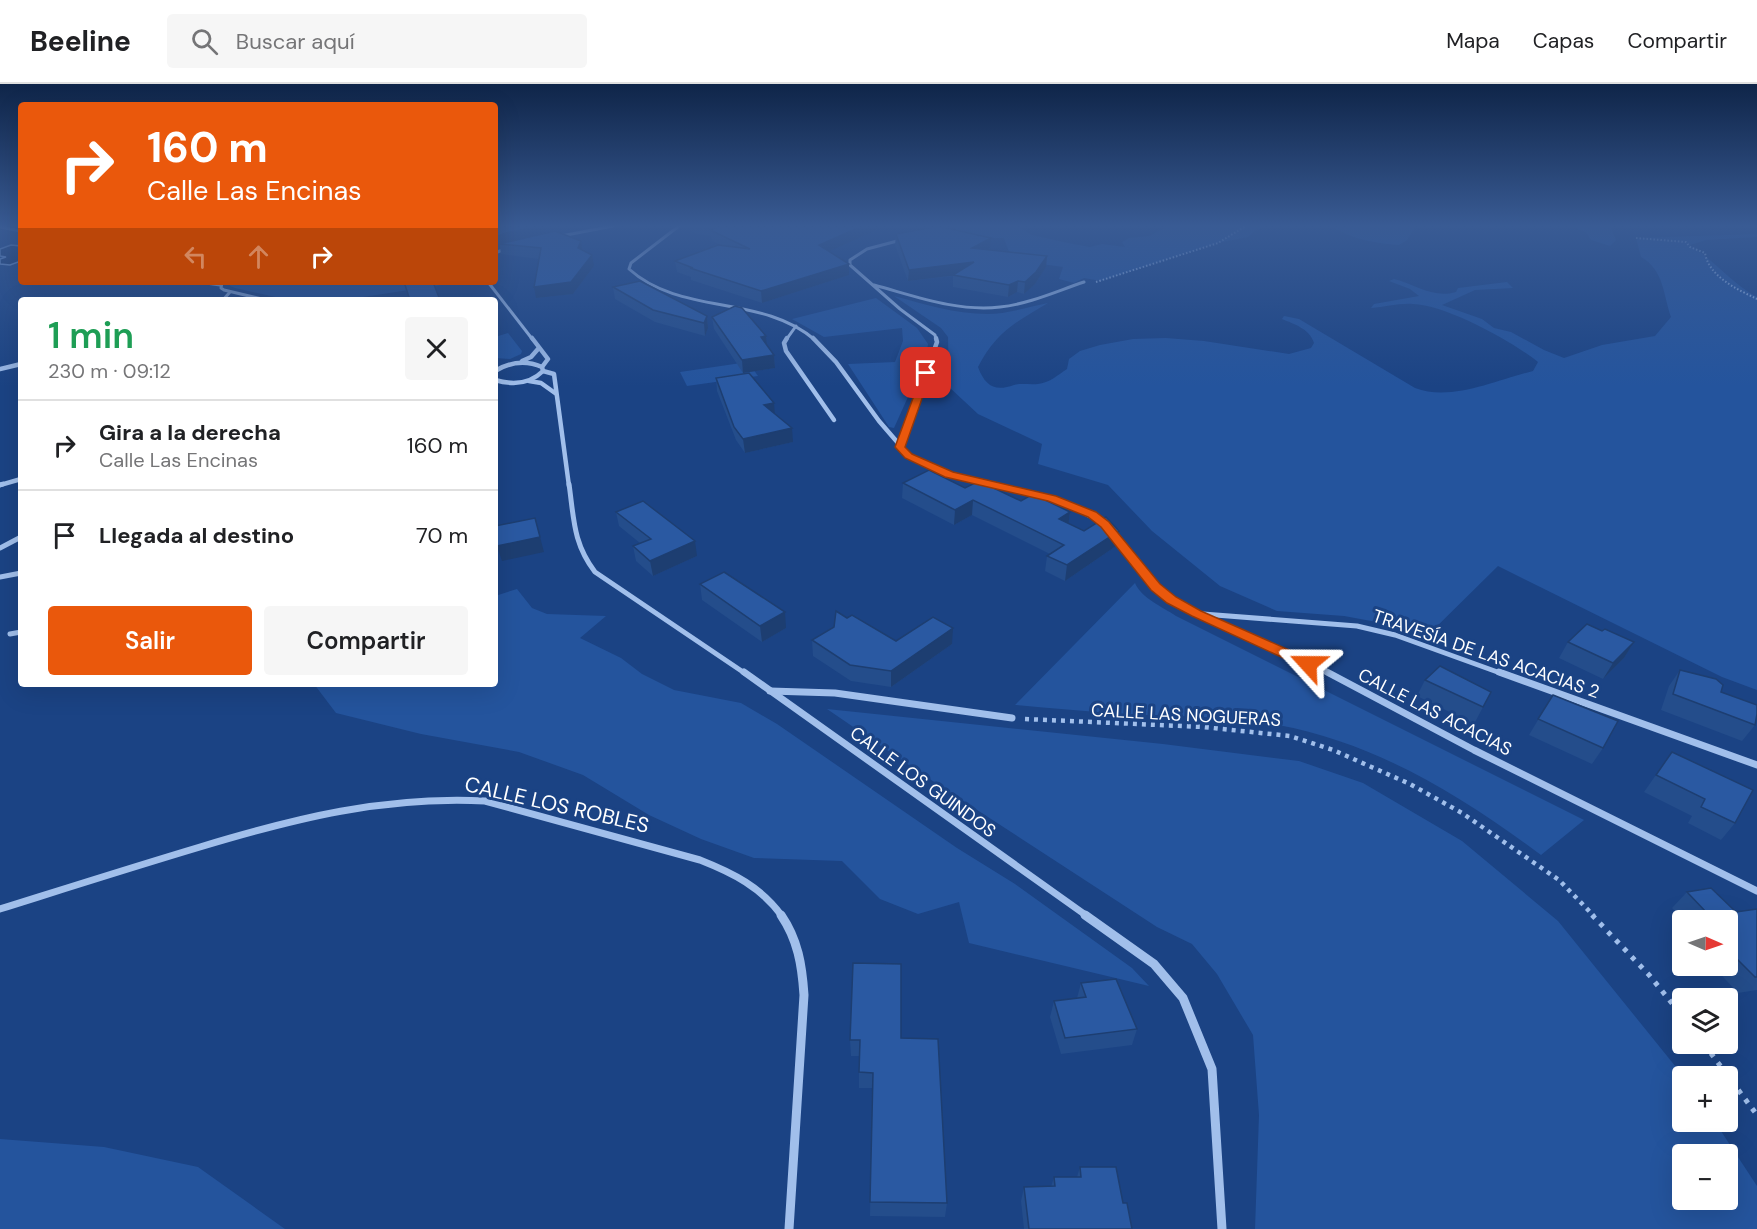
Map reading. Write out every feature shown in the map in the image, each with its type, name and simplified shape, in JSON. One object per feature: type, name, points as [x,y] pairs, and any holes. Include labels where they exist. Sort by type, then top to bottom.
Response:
[{"type":"street","name":"CALLE LAS ACACIAS","points":[[640,279],[665,292],[760,313],[795,326],[820,342],[834,358],[872,414],[900,447],[920,463],[949,474],[1052,499],[1092,515],[1105,525],[1156,587],[1172,600],[1325,671],[1474,750],[1757,891]]},
{"type":"street","points":[[867,279],[900,309],[929,328],[937,342],[900,447]]},
{"type":"street","points":[[874,285],[949,304],[987,308],[1026,302],[1084,282]]},
{"type":"street","points":[[221,285],[220,288],[230,292],[252,297]]},
{"type":"street","points":[[491,285],[537,349],[548,359],[542,369],[527,381]]},
{"type":"street","points":[[226,297],[230,292]]},
{"type":"street","points":[[795,326],[784,343],[786,351],[834,420]]},
{"type":"street","points":[[519,363],[531,357],[537,349]]},
{"type":"street","name":"CALLE LOS GUINDOS","points":[[548,359],[554,374],[577,542],[585,559],[596,572],[770,690],[1154,964],[1183,998],[1212,1069],[1222,1229]]},
{"type":"street","points":[[498,369],[504,366],[529,363],[554,374]]},
{"type":"street","points":[[0,369],[18,365]]},
{"type":"street","points":[[498,365],[504,366]]},
{"type":"street","points":[[498,381],[506,383]]},
{"type":"street","points":[[498,387],[506,383],[527,381],[541,383],[555,393]]},
{"type":"street","points":[[0,484],[18,480]]},
{"type":"street","points":[[0,548],[18,539]]},
{"type":"street","points":[[0,577],[18,574]]},
{"type":"street","name":"TRAVESÍA DE LAS ACACIAS 2","points":[[1196,613],[1348,624],[1395,636],[1757,765]]},
{"type":"street","points":[[10,634],[18,633]]},
{"type":"street","points":[[770,690],[835,693],[1012,718]]},
{"type":"street","name":"CALLE LOS ROBLES","points":[[0,909],[290,820],[369,803],[417,799],[451,798],[485,801],[692,856],[727,869],[749,882],[773,902],[790,929],[802,959],[804,995],[789,1229]]},
{"type":"path","points":[[1084,282],[1106,279]]},
{"type":"path","points":[[1723,279],[1757,299]]},
{"type":"path","name":"CALLE LAS NOGUERAS","points":[[1012,718],[1203,727],[1290,736],[1333,750],[1410,784],[1462,813],[1559,880],[1650,976],[1672,1003]]},
{"type":"path","points":[[1711,1054],[1757,1115]]},
{"type":"shaded area","points":[[1061,279],[1081,279],[1074,283]]},
{"type":"shaded area","points":[[1660,279],[1733,279],[1757,297],[1757,690],[1722,677],[1498,566],[1424,639],[1382,623],[1344,616],[1277,611],[1220,586],[1152,531],[1108,485],[1038,464],[1042,444],[978,414],[949,387],[948,337],[941,328],[894,296],[975,314],[1002,313],[1048,303],[1000,336],[978,367],[987,383],[1001,388],[1046,382],[1067,369],[1069,359],[1080,351],[1133,339],[1166,338],[1204,341],[1289,354],[1311,348],[1314,343],[1309,334],[1282,319],[1284,316],[1299,319],[1415,388],[1443,393],[1474,388],[1533,371],[1538,362],[1496,335],[1443,311],[1413,304],[1371,308],[1374,304],[1419,296],[1410,289],[1389,281],[1402,281],[1440,294],[1456,292],[1458,288],[1507,282],[1513,288],[1475,290],[1442,305],[1482,319],[1494,328],[1511,332],[1564,358],[1602,345],[1655,336],[1671,317]]},
{"type":"shaded area","points":[[441,285],[363,297],[276,297],[230,286]]},
{"type":"shaded area","points":[[876,298],[917,328],[928,344],[926,357],[894,428],[889,427],[848,364],[895,362],[903,341],[902,328],[824,337],[792,319]]},
{"type":"shaded area","points":[[508,333],[522,351],[521,354],[510,359],[498,358],[498,336]]},
{"type":"shaded area","points":[[748,362],[758,376],[687,386],[680,372]]},
{"type":"shaded area","points":[[1135,583],[1147,598],[1176,616],[1584,820],[1541,855],[1480,812],[1417,775],[1383,758],[1314,733],[1240,720],[1015,705]]},
{"type":"shaded area","points":[[517,589],[532,608],[547,614],[606,616],[580,638],[621,658],[642,674],[674,690],[741,703],[777,724],[957,848],[1015,884],[1132,968],[1149,986],[969,943],[959,902],[918,914],[880,899],[842,861],[754,858],[701,839],[649,815],[583,775],[519,752],[421,734],[336,713],[316,687],[498,687],[498,595]]},
{"type":"shaded area","points":[[827,709],[1163,744],[1299,761],[1363,783],[1462,841],[1558,921],[1675,1066],[1672,1066],[1672,1132],[1722,1132],[1729,1144],[1672,1144],[1672,1210],[1738,1210],[1738,1157],[1757,1186],[1757,1229],[1255,1229],[1259,1115],[1253,1035],[1217,974],[1192,944],[1157,927],[925,776]]},
{"type":"shaded area","points":[[0,1139],[104,1147],[198,1167],[285,1229],[0,1229]]},
{"type":"building","points":[[535,279],[573,279],[571,282],[534,287]]},
{"type":"building","points":[[725,279],[799,279],[761,291]]},
{"type":"building","points":[[978,279],[1028,279],[1009,285]]},
{"type":"building","points":[[640,281],[707,316],[704,323],[653,310],[613,287]]},
{"type":"building","points":[[405,285],[434,285],[439,297],[409,297]]},
{"type":"building","points":[[735,306],[742,308],[766,336],[761,337],[774,355],[742,360],[712,317]]},
{"type":"building","points":[[749,373],[774,403],[764,405],[792,428],[743,439],[734,427],[716,378]]},
{"type":"building","points":[[929,470],[965,488],[979,481],[1021,501],[1033,494],[1070,512],[1059,519],[1084,531],[1106,517],[1119,531],[1067,565],[1047,556],[1064,545],[973,500],[955,510],[903,483]]},
{"type":"building","points":[[643,501],[695,541],[650,561],[633,546],[651,539],[616,512]]},
{"type":"building","points":[[535,518],[540,537],[498,546],[498,525]]},
{"type":"building","points":[[724,572],[785,612],[760,626],[700,584]]},
{"type":"building","points":[[836,611],[847,618],[852,615],[896,641],[933,617],[953,628],[891,671],[850,665],[812,640],[834,627]]},
{"type":"building","points":[[1587,624],[1634,642],[1613,663],[1568,642]]},
{"type":"building","points":[[1440,666],[1491,692],[1483,707],[1425,680]]},
{"type":"building","points":[[1680,670],[1716,679],[1723,685],[1721,692],[1757,705],[1755,725],[1673,694]]},
{"type":"building","points":[[1553,695],[1618,721],[1603,748],[1538,719]]},
{"type":"building","points":[[1672,752],[1753,790],[1735,823],[1701,807],[1705,799],[1656,775]]},
{"type":"building","points":[[1711,888],[1734,910],[1704,910],[1687,892]]},
{"type":"building","points":[[1757,909],[1757,977],[1738,960],[1738,912]]},
{"type":"building","points":[[853,963],[901,964],[901,1038],[938,1039],[947,1203],[870,1202],[873,1073],[859,1072],[860,1040],[850,1040]]},
{"type":"building","points":[[1116,979],[1137,1029],[1065,1038],[1054,1001],[1086,997],[1081,983]]},
{"type":"building","points":[[1080,1167],[1116,1167],[1123,1203],[1127,1203],[1132,1229],[1029,1229],[1024,1187],[1055,1186],[1054,1177],[1081,1177]]},
{"type":"route","points":[[926,373],[900,447],[909,456],[920,463],[949,474],[1078,507],[1105,525],[1136,565],[1156,587],[1172,600],[1308,664]]}]
